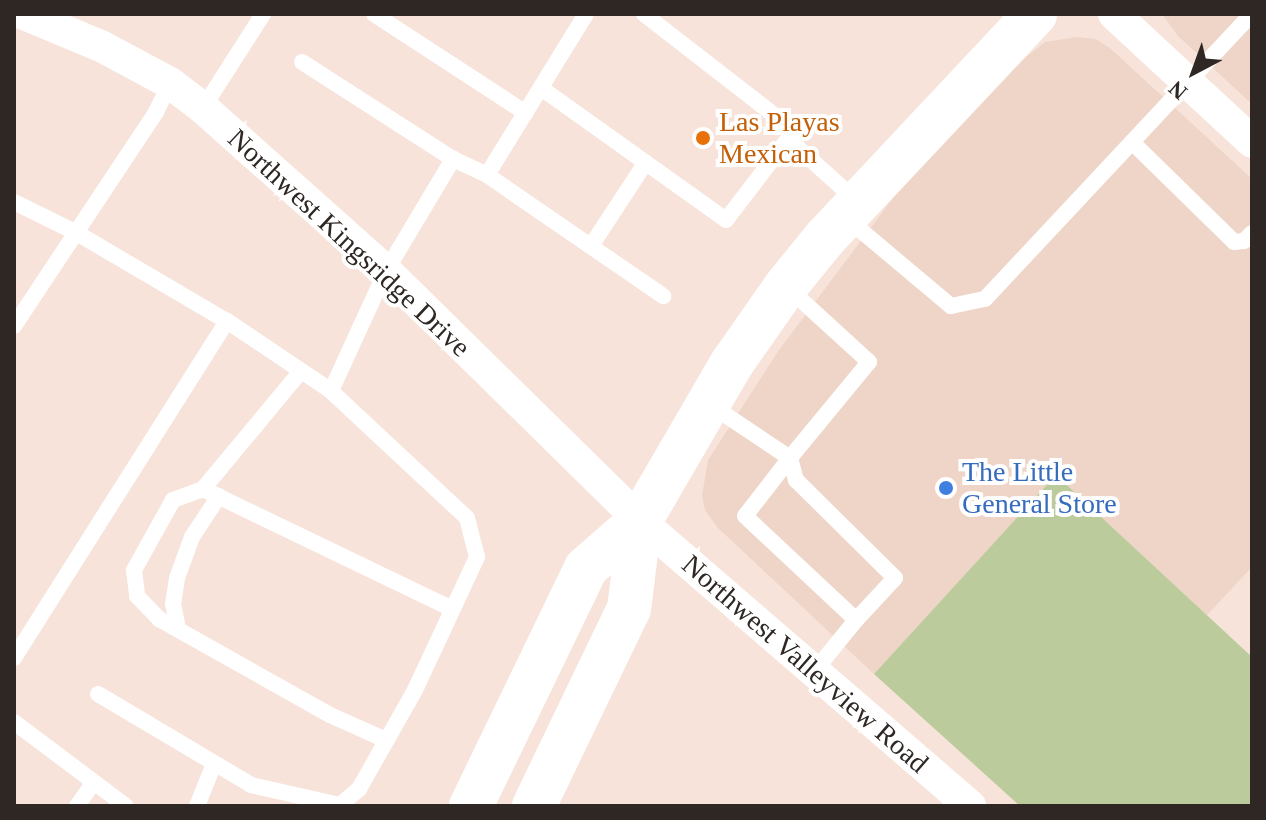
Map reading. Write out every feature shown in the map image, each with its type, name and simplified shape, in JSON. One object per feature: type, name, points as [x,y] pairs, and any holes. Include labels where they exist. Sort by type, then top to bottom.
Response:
[{"type":"main road","points":[[471,806],[586,568],[640,521],[708,404],[786,286],[852,210],[1035,14]]},
{"type":"main road","points":[[534,806],[629,609],[640,521]]},
{"type":"street","name":"Northwest Kingsridge Drive","points":[[24,14],[101,46],[170,83],[203,108],[386,271],[640,521]]},
{"type":"street","points":[[1114,14],[1252,142]]},
{"type":"street","name":"Northwest Valleyview Road","points":[[640,521],[970,806]]},
{"type":"lane","points":[[203,108],[263,14]]},
{"type":"lane","points":[[374,14],[526,113]]},
{"type":"lane","points":[[487,175],[586,14]]},
{"type":"lane","points":[[644,14],[782,121],[805,155],[852,210],[951,306],[985,299],[1252,14]]},
{"type":"lane","points":[[302,62],[453,159],[487,175],[663,296]]},
{"type":"lane","points":[[14,326],[156,112],[170,83]]},
{"type":"lane","points":[[541,88],[726,220],[791,135]]},
{"type":"lane","points":[[1132,142],[1234,242],[1244,241],[1252,233]]},
{"type":"lane","points":[[331,391],[386,271],[453,159]]},
{"type":"lane","points":[[591,246],[646,162]]},
{"type":"lane","points":[[14,202],[75,232],[227,321],[331,391],[467,518],[477,557],[415,690],[359,789],[340,805],[251,785],[98,694]]},
{"type":"lane","points":[[786,286],[869,362],[745,516],[856,620]]},
{"type":"lane","points":[[14,658],[227,321]]},
{"type":"lane","points":[[178,629],[173,604],[177,578],[211,492],[301,371]]},
{"type":"lane","points":[[708,404],[790,458],[796,480],[895,578],[813,673]]},
{"type":"lane","points":[[386,740],[330,715],[159,619],[137,596],[134,570],[173,500],[211,492],[452,609]]},
{"type":"lane","points":[[14,722],[126,806]]},
{"type":"lane","points":[[197,806],[214,764]]},
{"type":"lane","points":[[77,806],[93,783]]},
{"type":"shaded area","points":[[1162,14],[1252,14],[1252,104],[1178,36]]},
{"type":"shaded area","points":[[1077,37],[1096,39],[1111,49],[1252,179],[1252,567],[1207,615],[1056,475],[874,674],[718,528],[705,510],[702,496],[708,460],[779,350],[893,198],[1024,59],[1045,42]]},
{"type":"green space","points":[[1056,475],[1252,657],[1252,806],[1020,806],[874,674]]},
{"type":"place","name":"Las Playas Mexican","points":[[703,138]]},
{"type":"place","name":"The Little General Store","points":[[946,488]]}]
